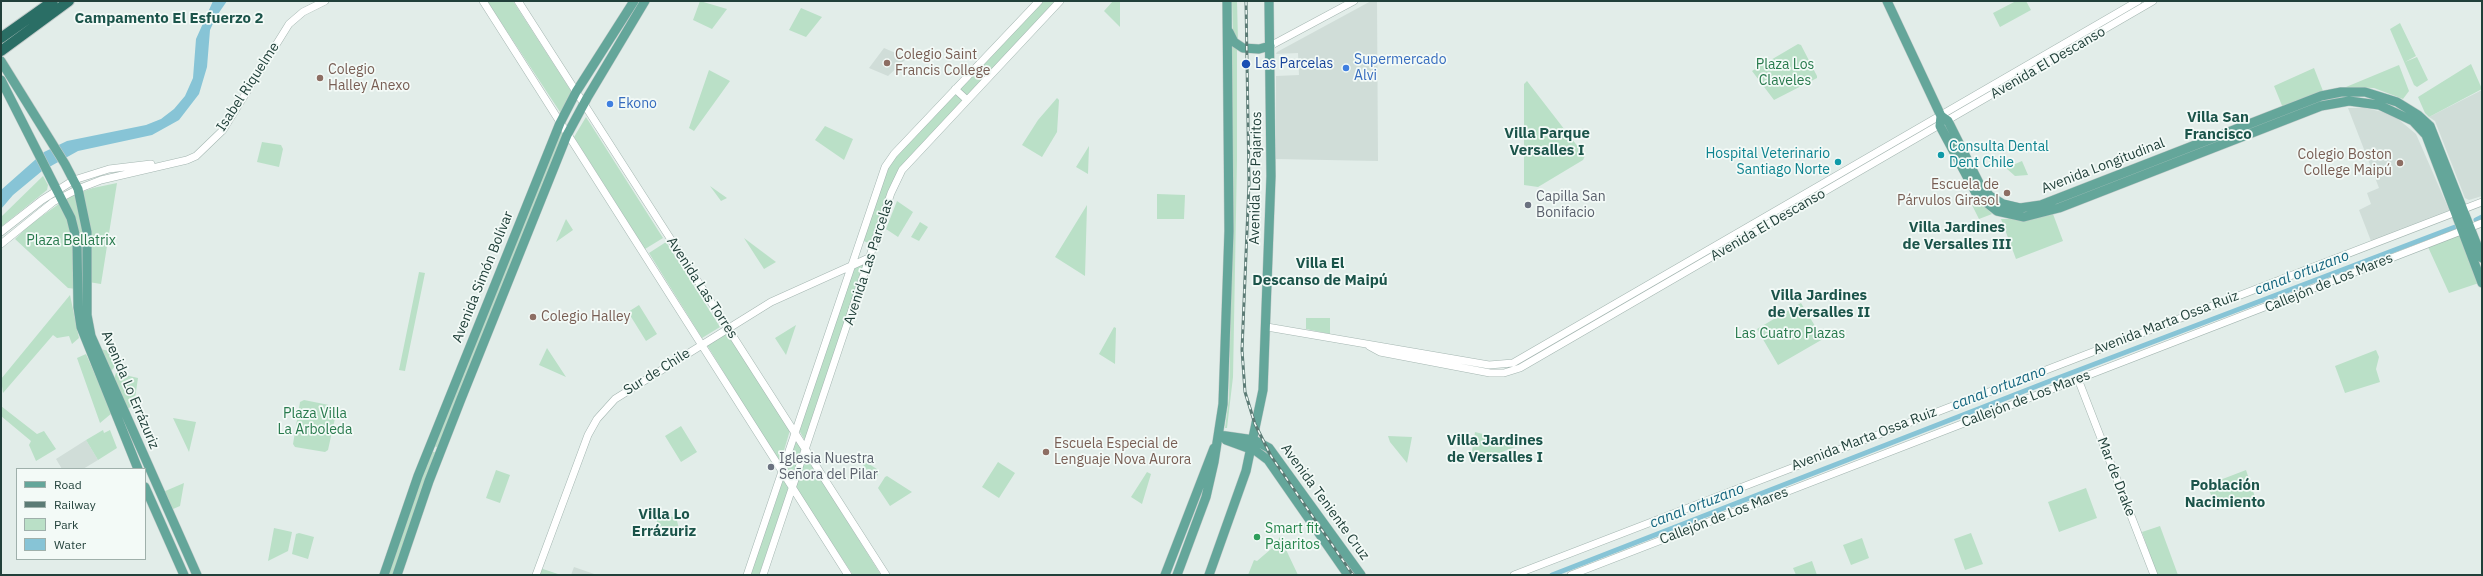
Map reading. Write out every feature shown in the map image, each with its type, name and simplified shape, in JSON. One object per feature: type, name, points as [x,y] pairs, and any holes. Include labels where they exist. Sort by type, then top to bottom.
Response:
[{"type":"highway","points":[[1,38],[52,1]]},
{"type":"highway","points":[[1,51],[70,1]]},
{"type":"main road","name":"Avenida Simón Bolívar","points":[[384,575],[418,476],[560,123],[576,92],[634,1]]},
{"type":"main road","name":"Avenida Simón Bolívar","points":[[397,575],[429,481],[460,399],[568,134],[645,1]]},
{"type":"main road","name":"Avenida Los Pajaritos","points":[[1177,575],[1202,509],[1219,437],[1224,394],[1229,237],[1226,1]]},
{"type":"main road","name":"Avenida Los Pajaritos","points":[[1208,575],[1235,504],[1252,450],[1264,390],[1271,176],[1269,1]]},
{"type":"main road","name":"Avenida Longitudinal","points":[[1887,1],[1943,121],[1969,184],[1979,198],[2001,213],[2024,217],[2059,208],[2321,106],[2342,101],[2372,103],[2410,120],[2424,132],[2467,228]]},
{"type":"main road","points":[[1227,29],[1234,42],[1243,48],[1259,49],[1270,46]]},
{"type":"main road","name":"Avenida Lo Errázuriz","points":[[1,61],[66,164],[76,184],[87,232],[87,315],[91,336],[197,575]]},
{"type":"main road","name":"Avenida Lo Errázuriz","points":[[1,80],[60,192],[71,218],[77,242],[78,307],[83,333],[138,468]]},
{"type":"main road","points":[[2467,228],[2482,258]]},
{"type":"main road","points":[[2467,228],[2482,283]]},
{"type":"main road","name":"Avenida Los Pajaritos","points":[[1167,571],[1206,464],[1219,437]]},
{"type":"main road","name":"Avenida Teniente Cruz","points":[[1219,437],[1254,440],[1273,452],[1361,575]]},
{"type":"main road","name":"Avenida Teniente Cruz","points":[[1219,437],[1252,450],[1264,457],[1273,466],[1348,575]]},
{"type":"main road","points":[[146,489],[184,575]]},
{"type":"street","name":"Isabel Riquelme","points":[[60,192],[76,184],[192,158],[212,142],[223,130],[286,28],[303,12],[325,1]]},
{"type":"street","points":[[483,1],[848,575]]},
{"type":"street","name":"Avenida Las Torres","points":[[518,1],[886,575]]},
{"type":"street","name":"Avenida Las Parcelas","points":[[747,575],[794,432],[885,167],[894,154],[1039,1]]},
{"type":"street","name":"Avenida Las Parcelas","points":[[763,575],[871,257],[891,193],[902,170],[1060,1]]},
{"type":"street","points":[[1270,46],[1354,1]]},
{"type":"street","name":"Avenida El Descanso","points":[[1943,121],[2138,1]]},
{"type":"street","name":"Avenida El Descanso","points":[[1267,327],[1489,365],[1513,363],[2153,1]]},
{"type":"street","points":[[955,89],[967,100]]},
{"type":"street","points":[[1,232],[60,192]]},
{"type":"street","points":[[1,244],[60,192]]},
{"type":"street","name":"Avenida Marta Ossa Ruiz","points":[[1514,575],[2482,202]]},
{"type":"street","name":"Callejón de Los Mares","points":[[1571,575],[2482,223]]},
{"type":"street","name":"Sur de Chile","points":[[536,575],[588,435],[597,419],[618,396],[727,328],[779,298],[871,257]]},
{"type":"street","name":"Mar de Drake","points":[[2078,379],[2154,575]]},
{"type":"shaded area","points":[[1371,1],[1377,1],[1378,161],[1276,159],[1276,76],[1299,75],[1298,53],[1276,54],[1277,52]]},
{"type":"shaded area","name":"Colegio Saint Francis College","points":[[884,48],[907,58],[888,76],[869,68]]},
{"type":"shaded area","points":[[2482,90],[2482,196],[2469,200],[2465,198],[2435,121],[2429,117]]},
{"type":"shaded area","name":"Colegio Boston College Maipú","points":[[2348,108],[2365,108],[2383,112],[2398,119],[2416,134],[2450,212],[2371,241],[2359,210],[2371,204],[2367,193],[2379,188]]},
{"type":"shaded area","points":[[86,440],[98,460],[85,468],[61,468],[56,459]]},
{"type":"shaded area","points":[[574,567],[597,575],[571,575]]},
{"type":"green space","points":[[487,1],[513,1],[573,94],[562,115]]},
{"type":"green space","points":[[700,1],[727,9],[712,29],[693,20]]},
{"type":"green space","points":[[1042,1],[1057,1],[905,163],[872,244],[863,241],[889,166],[893,159]]},
{"type":"green space","points":[[1113,1],[1120,1],[1120,27],[1104,11]]},
{"type":"green space","points":[[1232,1],[1237,1],[1238,42],[1233,33]]},
{"type":"green space","points":[[2016,1],[2026,1],[2031,10],[2000,27],[1993,13]]},
{"type":"green space","points":[[801,8],[822,17],[806,37],[789,30]]},
{"type":"green space","points":[[2400,23],[2416,56],[2405,62],[2417,57],[2428,80],[2417,87],[2414,85],[2390,29]]},
{"type":"green space","points":[[1230,41],[1237,49],[1237,160],[1233,377],[1227,428],[1225,428],[1229,398],[1233,194]]},
{"type":"green space","name":"Plaza Los Claveles","points":[[1798,44],[1801,45],[1817,78],[1774,100],[1752,71]]},
{"type":"green space","points":[[2471,64],[2482,89],[2429,117],[2425,113],[2418,97]]},
{"type":"green space","points":[[2399,65],[2409,91],[2403,99],[2374,88],[2346,87]]},
{"type":"green space","points":[[2314,68],[2323,91],[2283,108],[2274,86]]},
{"type":"green space","points":[[709,70],[730,81],[694,131],[689,128]]},
{"type":"green space","points":[[1527,81],[1585,156],[1583,160],[1538,187],[1524,185],[1524,84]]},
{"type":"green space","points":[[1057,98],[1059,100],[1057,132],[1042,157],[1022,145],[1038,120]]},
{"type":"green space","points":[[586,117],[663,238],[645,249],[574,137]]},
{"type":"green space","points":[[1933,122],[1934,125],[1812,196],[1810,193]]},
{"type":"green space","points":[[825,126],[853,139],[844,160],[815,140]]},
{"type":"green space","points":[[561,130],[565,136],[439,448],[434,446]]},
{"type":"green space","points":[[262,142],[281,145],[283,149],[279,167],[257,162]]},
{"type":"green space","points":[[1089,146],[1088,174],[1076,167]]},
{"type":"green space","points":[[2022,161],[2028,175],[2015,176],[2006,168]]},
{"type":"green space","points":[[43,176],[48,185],[47,190],[1,227],[1,217]]},
{"type":"green space","name":"Plaza Bellatrix","points":[[117,183],[101,284],[76,280],[76,289],[68,288],[15,239],[28,226],[70,196],[93,188]]},
{"type":"green space","points":[[710,186],[727,198],[721,201]]},
{"type":"green space","points":[[1157,194],[1185,195],[1184,219],[1157,219]]},
{"type":"green space","points":[[1803,197],[1805,200],[1523,363],[1523,359]]},
{"type":"green space","points":[[897,201],[913,212],[898,237],[886,229]]},
{"type":"green space","points":[[1980,201],[1992,214],[1979,219],[1972,205]]},
{"type":"green space","points":[[1087,205],[1085,276],[1055,257]]},
{"type":"green space","points":[[2053,214],[2063,241],[2016,259],[2001,219],[2016,219]]},
{"type":"green space","points":[[566,219],[573,230],[556,242]]},
{"type":"green space","points":[[920,222],[928,227],[919,241],[911,237]]},
{"type":"green space","points":[[2461,234],[2479,283],[2449,293],[2428,247]]},
{"type":"green space","points":[[744,238],[776,262],[764,269]]},
{"type":"green space","points":[[666,242],[720,327],[702,338],[649,253]]},
{"type":"green space","points":[[865,263],[805,441],[799,430],[854,268]]},
{"type":"green space","points":[[419,272],[425,273],[405,371],[399,370]]},
{"type":"green space","points":[[70,295],[79,338],[72,344],[69,336],[57,338],[53,335],[3,393],[1,379]]},
{"type":"green space","name":"Las Cuatro Plazas","points":[[1801,303],[1823,339],[1778,365],[1757,329]]},
{"type":"green space","points":[[639,305],[657,334],[646,341],[628,312]]},
{"type":"green space","points":[[1306,318],[1330,318],[1330,334],[1306,329]]},
{"type":"green space","points":[[796,325],[786,355],[775,338]]},
{"type":"green space","points":[[1114,327],[1116,328],[1115,364],[1099,354]]},
{"type":"green space","points":[[726,332],[790,430],[780,464],[707,345]]},
{"type":"green space","points":[[547,348],[566,377],[539,365]]},
{"type":"green space","points":[[100,349],[114,352],[115,366],[109,374]]},
{"type":"green space","points":[[2376,350],[2379,357],[2376,369],[2380,382],[2345,393],[2335,366]]},
{"type":"green space","points":[[86,354],[112,413],[100,423],[77,358]]},
{"type":"green space","points":[[116,373],[138,378],[134,405],[127,409],[113,382]]},
{"type":"green space","name":"Plaza Villa La Arboleda","points":[[304,400],[334,406],[337,409],[328,450],[325,452],[295,447],[293,444],[300,402]]},
{"type":"green space","points":[[1,406],[37,434],[44,431],[56,449],[36,461],[29,445],[31,441],[1,416]]},
{"type":"green space","points":[[173,418],[196,422],[189,452]]},
{"type":"green space","points":[[681,426],[697,452],[681,462],[665,436]]},
{"type":"green space","points":[[103,430],[104,433],[110,430],[117,448],[98,460],[86,440]]},
{"type":"green space","points":[[1475,432],[1523,444],[1470,464]]},
{"type":"green space","points":[[1388,436],[1412,437],[1407,463],[1390,442]]},
{"type":"green space","points":[[796,439],[804,451],[792,481],[785,469]]},
{"type":"green space","points":[[431,451],[437,453],[395,575],[387,575]]},
{"type":"green space","points":[[858,457],[880,471],[874,481]]},
{"type":"green space","points":[[804,459],[808,459],[881,575],[853,575],[795,487]]},
{"type":"green space","points":[[998,462],[1015,473],[999,498],[982,487]]},
{"type":"green space","points":[[496,470],[510,475],[500,503],[486,498]]},
{"type":"green space","points":[[2246,470],[2257,503],[2244,508],[2241,501],[2217,510],[2207,485]]},
{"type":"green space","points":[[1147,472],[1151,474],[1142,504],[1131,497]]},
{"type":"green space","points":[[887,476],[912,492],[890,506],[878,488]]},
{"type":"green space","points":[[783,480],[789,487],[759,575],[750,575]]},
{"type":"green space","points":[[184,483],[180,506],[173,509],[163,492]]},
{"type":"green space","points":[[2086,488],[2097,518],[2059,532],[2048,502]]},
{"type":"green space","points":[[658,516],[676,517],[680,533],[656,525]]},
{"type":"green space","points":[[2160,526],[2178,575],[2157,575],[2142,532]]},
{"type":"green space","points":[[274,528],[292,532],[288,551],[268,561]]},
{"type":"green space","points":[[299,533],[314,537],[308,559],[292,554],[296,534]]},
{"type":"green space","points":[[1971,533],[1983,564],[1965,570],[1954,539]]},
{"type":"green space","points":[[1280,537],[1298,575],[1248,575],[1254,560],[1257,561],[1271,549]]},
{"type":"green space","points":[[1862,538],[1869,558],[1851,565],[1843,545]]},
{"type":"green space","points":[[1812,561],[1817,575],[1796,575],[1793,568]]},
{"type":"green space","points":[[540,568],[561,575],[538,575]]},
{"type":"water","points":[[213,1],[227,1],[216,17],[210,30],[207,67],[199,94],[179,120],[152,135],[78,151],[42,171],[13,195],[1,209],[1,190],[44,152],[67,141],[146,125],[161,119],[174,109],[185,96],[193,78],[196,39]]},
{"type":"waterway","name":"canal ortuzano","points":[[2476,220],[2482,217]]},
{"type":"waterway","name":"canal ortuzano","points":[[1552,575],[2050,381],[2455,227]]},
{"type":"railway","points":[[1246,1],[1249,183],[1242,350],[1245,392],[1255,424],[1271,456],[1353,575]]},
{"type":"place","name":"Colegio Saint Francis College","points":[[887,63]]},
{"type":"place","name":"Las Parcelas","points":[[1246,64]]},
{"type":"place","name":"Supermercado Alvi","points":[[1346,68]]},
{"type":"place","name":"Colegio Halley Anexo","points":[[320,78]]},
{"type":"place","name":"Ekono","points":[[610,104]]},
{"type":"place","name":"Consulta Dental Dent Chile","points":[[1941,155]]},
{"type":"place","name":"Hospital Veterinario Santiago Norte","points":[[1838,162]]},
{"type":"place","name":"Colegio Boston College Maipú","points":[[2400,163]]},
{"type":"place","name":"Escuela de Párvulos Girasol","points":[[2007,193]]},
{"type":"place","name":"Capilla San Bonifacio","points":[[1528,205]]},
{"type":"place","name":"Colegio Halley","points":[[533,317]]},
{"type":"place","name":"Escuela Especial de Lenguaje Nova Aurora","points":[[1046,452]]},
{"type":"place","name":"Iglesia Nuestra Señora del Pilar","points":[[771,467]]},
{"type":"place","name":"Smart fit Pajaritos","points":[[1257,537]]},
{"type":"district","name":"Campamento El Esfuerzo 2","points":[[169,19]]},
{"type":"district","name":"Villa San Francisco","points":[[2218,126]]},
{"type":"district","name":"Villa Parque Versalles I","points":[[1547,142]]},
{"type":"district","name":"Villa Jardines de Versalles III","points":[[1957,236]]},
{"type":"district","name":"Villa El Descanso de Maipú","points":[[1320,272]]},
{"type":"district","name":"Villa Jardines de Versalles II","points":[[1819,304]]},
{"type":"district","name":"Villa Jardines de Versalles I","points":[[1495,450]]},
{"type":"district","name":"Población Nacimiento","points":[[2225,494]]},
{"type":"district","name":"Villa Lo Errázuriz","points":[[664,524]]}]
